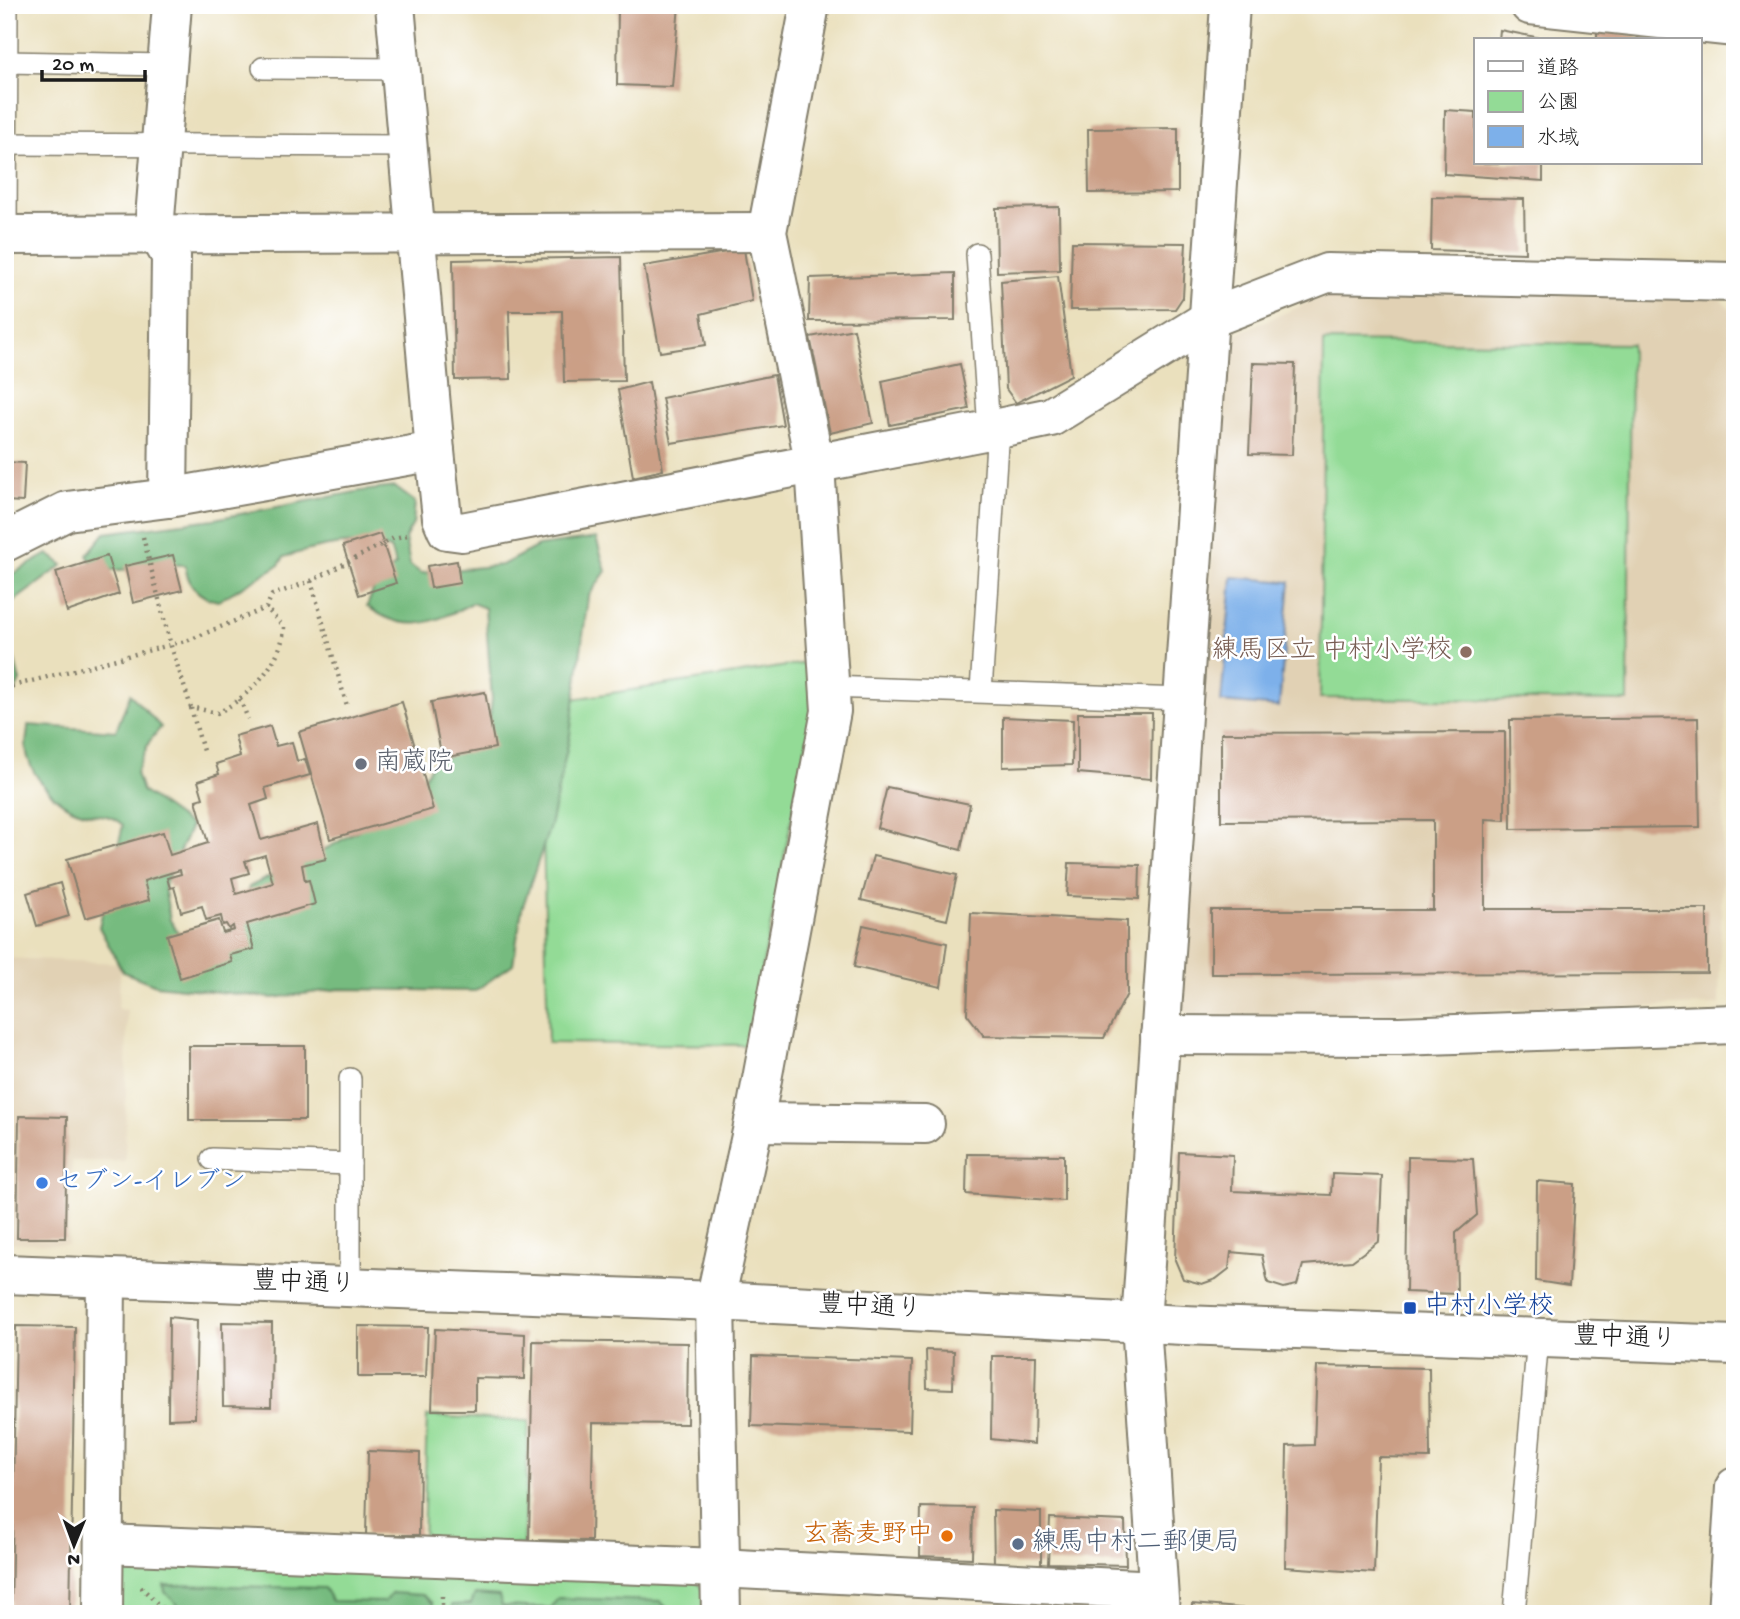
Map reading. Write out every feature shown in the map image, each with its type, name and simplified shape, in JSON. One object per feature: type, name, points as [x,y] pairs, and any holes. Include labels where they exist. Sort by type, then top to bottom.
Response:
[{"type":"street","points":[[168,498],[171,256],[160,237],[155,218],[173,5]]},
{"type":"street","points":[[395,5],[435,452],[442,518],[447,530],[462,532],[1051,417],[1211,318],[1327,273],[1735,282]]},
{"type":"street","points":[[721,1614],[715,1301],[754,1122],[831,711],[815,465],[767,232],[810,5]]},
{"type":"street","points":[[105,1544],[719,1568],[1159,1602],[1141,1323],[1211,318],[1230,5]]},
{"type":"street","points":[[1530,5],[1735,27]]},
{"type":"street","points":[[6,235],[160,237],[767,232]]},
{"type":"street","points":[[5,542],[67,511],[168,498],[435,452]]},
{"type":"street","points":[[1160,1035],[1399,1035],[1735,1024]]},
{"type":"street","points":[[754,1122],[925,1124]]},
{"type":"street","name":"豊中通り","points":[[5,1274],[715,1301],[1141,1323],[1735,1345]]},
{"type":"street","points":[[103,1614],[106,1278]]},
{"type":"street","points":[[1727,1614],[1735,1487]]},
{"type":"lane","points":[[6,235],[8,5]]},
{"type":"lane","points":[[6,62],[166,65]]},
{"type":"lane","points":[[263,68],[401,69]]},
{"type":"lane","points":[[6,144],[408,146]]},
{"type":"lane","points":[[977,254],[993,429],[981,691]]},
{"type":"lane","points":[[828,687],[1184,699]]},
{"type":"lane","points":[[350,1079],[350,1287]]},
{"type":"lane","points":[[212,1159],[350,1164]]},
{"type":"lane","points":[[1514,1614],[1538,1337]]},
{"type":"path","points":[[141,529],[171,646],[203,751]]},
{"type":"path","points":[[5,688],[171,646],[266,608],[272,595],[311,581],[394,538],[416,533]]},
{"type":"path","points":[[311,581],[347,706]]},
{"type":"path","points":[[191,707],[217,713],[240,699],[262,676],[284,640],[284,626],[278,617],[266,608]]},
{"type":"path","points":[[240,699],[248,719]]},
{"type":"path","points":[[138,1585],[168,1614]]},
{"type":"path","points":[[442,1597],[442,1614]]},
{"type":"shaded area","points":[[1336,291],[1717,295],[1735,314],[1719,1005],[1192,1016],[1180,1006],[1228,337]]},
{"type":"shaded area","points":[[5,958],[121,963],[118,1009],[127,1010],[125,1161],[72,1161],[68,1245],[5,1242]]},
{"type":"green space","points":[[1324,341],[1631,344],[1628,701],[1320,698]]},
{"type":"green space","points":[[395,487],[415,502],[413,524],[405,538],[410,565],[421,573],[502,565],[538,546],[596,538],[606,571],[588,597],[570,735],[550,826],[522,909],[513,964],[475,991],[340,989],[273,998],[156,985],[123,972],[99,927],[123,825],[107,816],[88,814],[72,808],[45,787],[28,757],[28,725],[116,731],[130,694],[161,727],[149,742],[136,773],[142,791],[191,826],[164,886],[170,920],[184,941],[207,950],[239,915],[249,887],[331,846],[410,800],[432,764],[487,739],[492,699],[485,608],[472,603],[432,621],[419,623],[394,621],[381,615],[367,606],[377,581],[396,565],[390,549],[377,545],[337,545],[284,557],[279,565],[218,601],[195,589],[188,578],[185,565],[106,570],[95,568],[87,555],[105,533],[214,519]]},
{"type":"green space","points":[[48,554],[63,565],[5,608],[5,578]]},
{"type":"green space","points":[[5,623],[20,681],[5,713]]},
{"type":"green space","points":[[813,662],[813,711],[747,1045],[548,1043],[540,704]]},
{"type":"green space","points":[[427,1416],[529,1421],[523,1545],[423,1540]]},
{"type":"green space","points":[[129,1558],[695,1580],[707,1594],[707,1614],[114,1614],[114,1568]]},
{"type":"green space","points":[[164,1585],[324,1588],[332,1601],[384,1602],[392,1593],[423,1595],[433,1603],[433,1614],[187,1614],[165,1592]]},
{"type":"green space","points":[[475,1594],[499,1596],[502,1606],[551,1608],[558,1598],[660,1601],[666,1607],[658,1614],[452,1614],[452,1605],[471,1604]]},
{"type":"water","points":[[1232,577],[1290,582],[1279,707],[1221,702]]},
{"type":"building","points":[[618,5],[679,5],[672,87],[617,85]]},
{"type":"building","points":[[1500,30],[1541,38],[1499,38]]},
{"type":"building","points":[[1597,31],[1638,36],[1638,38],[1597,38]]},
{"type":"building","points":[[1445,110],[1474,112],[1474,164],[1543,164],[1543,181],[1444,174]]},
{"type":"building","points":[[1178,128],[1178,192],[1089,193],[1088,129]]},
{"type":"building","points":[[1432,197],[1524,199],[1525,253],[1431,250]]},
{"type":"building","points":[[1059,207],[1060,270],[997,272],[996,208]]},
{"type":"building","points":[[1072,242],[1186,243],[1183,297],[1175,309],[1070,310]]},
{"type":"building","points":[[744,249],[752,301],[701,314],[706,345],[660,352],[644,266]]},
{"type":"building","points":[[621,257],[624,381],[564,382],[562,311],[509,311],[511,379],[455,380],[453,260]]},
{"type":"building","points":[[955,273],[955,320],[809,321],[810,278]]},
{"type":"building","points":[[1058,276],[1071,375],[1016,403],[1006,389],[1001,281]]},
{"type":"building","points":[[854,329],[873,423],[830,433],[810,337]]},
{"type":"building","points":[[1253,363],[1295,364],[1292,455],[1249,454]]},
{"type":"building","points":[[960,364],[969,409],[890,425],[882,381]]},
{"type":"building","points":[[774,375],[783,425],[671,443],[662,398]]},
{"type":"building","points":[[649,382],[663,470],[633,477],[618,390]]},
{"type":"building","points":[[5,462],[25,463],[23,502],[5,501]]},
{"type":"building","points":[[380,534],[396,583],[359,595],[343,546]]},
{"type":"building","points":[[173,555],[182,590],[133,603],[125,566]]},
{"type":"building","points":[[107,556],[119,594],[67,612],[56,572]]},
{"type":"building","points":[[457,561],[460,583],[431,588],[427,566]]},
{"type":"building","points":[[485,692],[495,748],[442,758],[431,702]]},
{"type":"building","points":[[402,702],[433,809],[330,839],[299,732]]},
{"type":"building","points":[[1078,713],[1152,713],[1151,779],[1078,773]]},
{"type":"building","points":[[1003,717],[1073,720],[1072,765],[1003,767]]},
{"type":"building","points":[[1698,718],[1700,827],[1511,829],[1510,720]]},
{"type":"building","points":[[270,726],[276,746],[292,742],[297,761],[305,759],[310,775],[265,788],[268,799],[251,805],[261,840],[318,824],[326,859],[302,865],[305,881],[309,880],[315,904],[247,924],[254,949],[230,955],[232,962],[180,978],[167,935],[219,920],[223,933],[234,930],[233,926],[229,929],[226,924],[223,925],[221,916],[206,920],[202,906],[181,912],[174,887],[170,888],[167,878],[181,874],[180,870],[144,881],[149,900],[85,918],[67,859],[163,832],[170,855],[208,843],[196,800],[203,798],[198,781],[219,774],[216,764],[240,756],[235,736]],"holes":[[[265,855],[273,883],[236,894],[232,878],[249,873],[245,861]]]},
{"type":"building","points":[[1505,732],[1505,820],[1485,819],[1485,909],[1707,909],[1707,973],[1211,974],[1211,910],[1433,910],[1433,820],[1221,821],[1221,733]]},
{"type":"building","points":[[887,787],[970,804],[961,850],[877,828]]},
{"type":"building","points":[[873,856],[957,875],[947,920],[861,900]]},
{"type":"building","points":[[1069,863],[1140,865],[1139,899],[1067,896]]},
{"type":"building","points":[[60,883],[69,916],[37,926],[27,893]]},
{"type":"building","points":[[971,913],[1127,921],[1127,994],[1104,1038],[984,1036],[967,1014]]},
{"type":"building","points":[[863,925],[947,943],[941,987],[854,967]]},
{"type":"building","points":[[189,1046],[305,1046],[305,1120],[189,1120]]},
{"type":"building","points":[[19,1116],[67,1117],[65,1238],[17,1238]]},
{"type":"building","points":[[1179,1152],[1233,1155],[1232,1191],[1331,1195],[1332,1174],[1382,1176],[1379,1241],[1352,1261],[1303,1265],[1297,1285],[1284,1288],[1268,1283],[1262,1255],[1231,1252],[1229,1269],[1216,1279],[1202,1284],[1183,1279],[1175,1260]]},
{"type":"building","points":[[967,1154],[1064,1155],[1064,1201],[966,1194]]},
{"type":"building","points":[[1408,1157],[1473,1159],[1477,1215],[1456,1233],[1457,1294],[1406,1292]]},
{"type":"building","points":[[1537,1181],[1575,1184],[1569,1286],[1536,1281]]},
{"type":"building","points":[[169,1317],[197,1320],[195,1418],[168,1419]]},
{"type":"building","points":[[222,1322],[272,1323],[271,1407],[223,1406]]},
{"type":"building","points":[[16,1326],[75,1327],[70,1614],[11,1614]]},
{"type":"building","points":[[358,1326],[428,1327],[426,1377],[358,1377]]},
{"type":"building","points":[[435,1329],[525,1334],[524,1379],[475,1378],[475,1410],[432,1410]]},
{"type":"building","points":[[533,1341],[688,1343],[687,1424],[593,1423],[591,1541],[529,1540]]},
{"type":"building","points":[[926,1350],[954,1351],[953,1389],[927,1388]]},
{"type":"building","points":[[753,1356],[912,1361],[910,1431],[751,1426]]},
{"type":"building","points":[[992,1356],[1036,1356],[1034,1444],[991,1439]]},
{"type":"building","points":[[1317,1366],[1429,1368],[1430,1458],[1378,1457],[1374,1573],[1285,1567],[1287,1446],[1314,1445]]},
{"type":"building","points":[[368,1451],[420,1453],[419,1535],[366,1535]]},
{"type":"building","points":[[921,1507],[973,1508],[972,1558],[920,1556]]},
{"type":"building","points":[[993,1510],[1041,1512],[1041,1565],[994,1563]]},
{"type":"building","points":[[1050,1518],[1125,1521],[1126,1565],[1048,1563]]},
{"type":"building","points":[[1192,1604],[1285,1612],[1285,1614],[1191,1614]]},
{"type":"building","points":[[982,1610],[1035,1610],[1035,1614],[982,1614]]},
{"type":"place","name":"練馬区立 中村小学校","points":[[1466,652]]},
{"type":"place","name":"南蔵院","points":[[361,764]]},
{"type":"place","name":"セブン-イレブン","points":[[42,1183]]},
{"type":"place","name":"中村小学校","points":[[1410,1308]]},
{"type":"place","name":"玄蕎麦野中","points":[[947,1536]]},
{"type":"place","name":"練馬中村二郵便局","points":[[1018,1544]]}]
